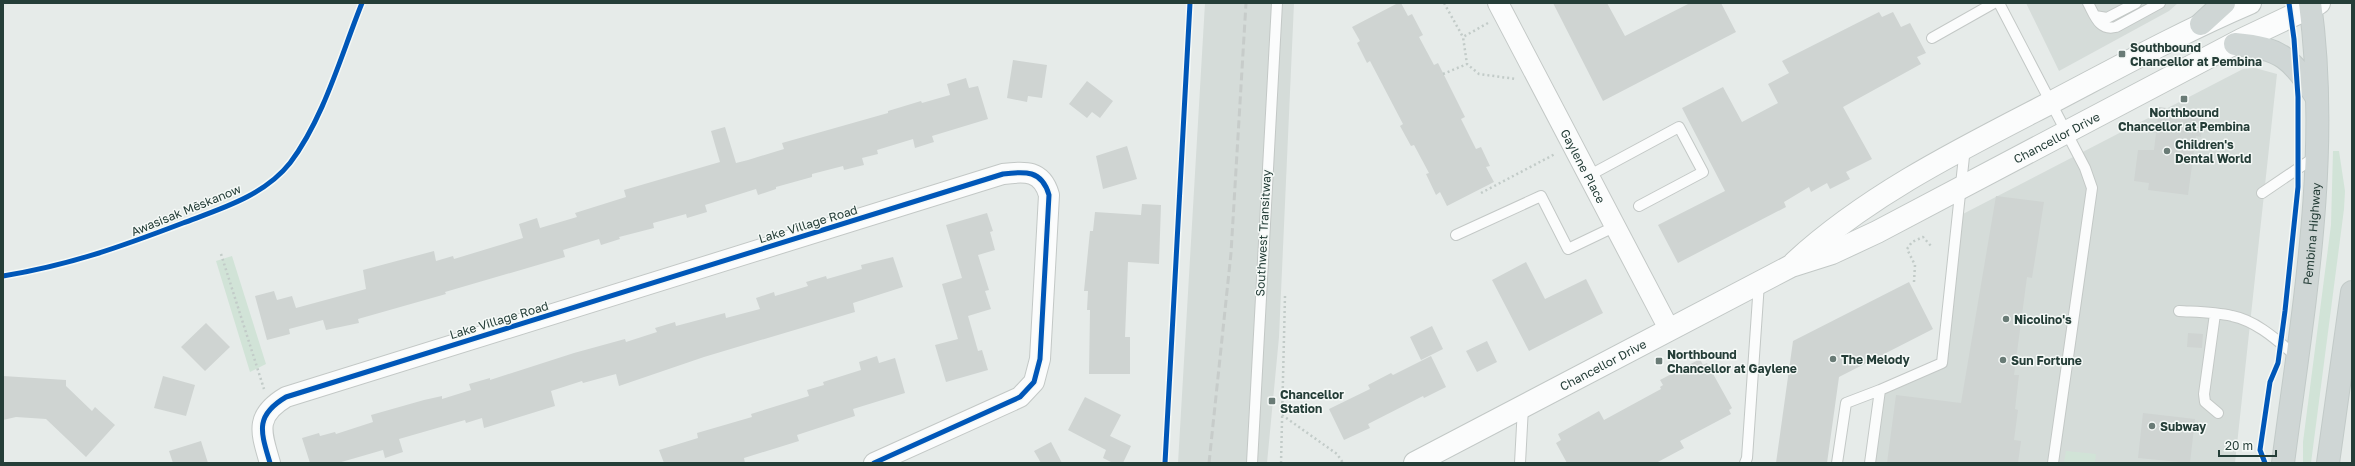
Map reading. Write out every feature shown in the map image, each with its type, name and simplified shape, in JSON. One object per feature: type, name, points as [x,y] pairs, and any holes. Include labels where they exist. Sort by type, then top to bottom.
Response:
[{"type":"main road","points":[[2201,24],[2224,3]]},
{"type":"main road","name":"Pembina Highway","points":[[2284,463],[2313,232],[2317,156],[2313,4]]},
{"type":"main road","points":[[2235,44],[2264,47],[2278,53],[2299,72],[2316,98]]},
{"type":"main road","points":[[2328,463],[2348,356],[2352,292]]},
{"type":"street","name":"Chancellor Drive","points":[[1791,266],[1823,237],[1883,196],[1966,147],[2201,24],[2250,3]]},
{"type":"street","name":"Chancellor Drive","points":[[1415,463],[1759,282],[1791,266],[1832,253],[2313,4]]},
{"type":"street","name":"Gaylene Place","points":[[1502,9],[1540,83],[1574,144],[1669,329]]},
{"type":"street","name":"Lake Village Road","points":[[270,463],[262,436],[264,420],[269,408],[286,397],[995,176],[1022,171],[1037,176],[1045,184],[1048,195],[1040,359],[1034,382],[1020,397],[874,463]]},
{"type":"lane","name":"Southwest Transitway","points":[[1252,463],[1277,3]]},
{"type":"lane","points":[[1932,38],[1994,3]]},
{"type":"lane","points":[[1999,3],[2091,182],[2092,193],[2053,463]]},
{"type":"lane","points":[[2088,3],[2101,25],[2112,28],[2160,3]]},
{"type":"lane","points":[[2095,16],[2107,18],[2136,3]]},
{"type":"lane","points":[[1590,175],[1679,127],[1703,172],[1639,206]]},
{"type":"lane","points":[[1838,463],[1846,403],[1942,363],[1966,147]]},
{"type":"lane","points":[[2262,193],[2317,156]]},
{"type":"lane","points":[[1456,235],[1541,196],[1568,249],[1616,226]]},
{"type":"lane","points":[[1745,463],[1748,458],[1759,282]]},
{"type":"lane","points":[[2178,311],[2232,316],[2266,332],[2297,357]]},
{"type":"lane","points":[[2215,314],[2204,394],[2205,402],[2218,413]]},
{"type":"lane","points":[[1870,463],[1880,390]]},
{"type":"lane","points":[[1520,463],[1523,407]]},
{"type":"path","points":[[1444,3],[1463,37],[1467,64],[1479,74],[1540,83]]},
{"type":"path","points":[[1463,37],[1502,9]]},
{"type":"path","points":[[1444,74],[1467,64]]},
{"type":"path","points":[[1481,193],[1574,144]]},
{"type":"path","points":[[1914,282],[1915,265],[1907,249],[1912,242],[1923,237],[1931,246]]},
{"type":"path","points":[[219,247],[263,388],[274,405]]},
{"type":"path","points":[[1280,463],[1285,295]]},
{"type":"path","points":[[1282,416],[1337,454],[1343,463]]},
{"type":"shaded area","points":[[1205,3],[1294,3],[1279,337],[1267,463],[1178,463]]},
{"type":"shaded area","points":[[2026,3],[2178,3],[2169,11],[2059,71]]},
{"type":"shaded area","points":[[2255,68],[2277,74],[2235,463],[1870,463],[1880,390],[1942,362],[1959,216],[2243,69]]},
{"type":"green space","points":[[2333,151],[2339,151],[2345,191],[2344,209],[2311,463],[2303,463],[2303,442],[2331,225]]},
{"type":"green space","points":[[232,256],[266,364],[250,372],[216,261]]},
{"type":"green space","points":[[2066,451],[2096,454],[2095,463],[2064,462]]},
{"type":"building","points":[[1398,3],[1401,3],[1408,16],[1412,14],[1423,35],[1419,37],[1434,65],[1438,63],[1465,117],[1461,119],[1476,149],[1481,147],[1490,166],[1486,167],[1494,182],[1447,206],[1440,192],[1436,195],[1426,174],[1429,173],[1414,145],[1411,146],[1400,126],[1403,124],[1370,61],[1367,63],[1357,43],[1360,41],[1352,27]]},
{"type":"building","points":[[1553,3],[1607,3],[1625,36],[1690,3],[1721,3],[1736,32],[1603,101]]},
{"type":"building","points":[[1879,12],[1882,17],[1893,12],[1901,27],[1910,23],[1926,53],[1917,57],[1921,64],[1843,107],[1872,159],[1846,172],[1850,179],[1830,189],[1827,183],[1811,192],[1809,187],[1784,202],[1786,207],[1678,263],[1658,225],[1725,191],[1682,108],[1723,87],[1742,122],[1778,103],[1768,84],[1789,73],[1782,61]]},
{"type":"building","points":[[1013,60],[1047,65],[1042,98],[1028,96],[1027,102],[1007,98]]},
{"type":"building","points":[[966,78],[969,88],[978,86],[988,119],[932,136],[934,142],[915,148],[913,139],[877,150],[878,154],[862,158],[864,165],[844,170],[843,166],[812,174],[812,177],[776,187],[776,189],[758,195],[756,189],[705,205],[707,212],[687,218],[686,214],[653,223],[654,228],[619,237],[620,239],[601,245],[599,239],[563,250],[565,257],[445,292],[446,294],[358,319],[359,323],[326,330],[323,320],[289,329],[290,334],[267,340],[255,296],[274,291],[277,300],[292,296],[296,308],[366,289],[363,270],[434,251],[436,261],[453,256],[454,259],[523,238],[519,224],[537,218],[540,228],[577,217],[575,213],[626,197],[624,190],[720,162],[711,131],[725,127],[736,163],[784,149],[782,143],[888,113],[888,111],[921,101],[922,103],[950,95],[947,84]]},
{"type":"building","points":[[1087,81],[1113,101],[1100,118],[1092,112],[1087,118],[1069,104]]},
{"type":"building","name":"Children's Dental World","points":[[2159,107],[2204,113],[2201,137],[2196,136],[2188,195],[2148,190],[2149,183],[2134,181],[2138,150],[2154,150]]},
{"type":"building","points":[[1127,146],[1137,179],[1103,189],[1096,156]]},
{"type":"building","points":[[1996,196],[2044,202],[2032,278],[2027,277],[2014,375],[2019,375],[2015,409],[2018,410],[2014,440],[2021,441],[2018,463],[1887,463],[1896,395],[1961,403]]},
{"type":"building","points":[[1142,204],[1161,205],[1159,264],[1128,262],[1125,337],[1130,337],[1130,374],[1089,374],[1090,310],[1087,310],[1088,291],[1084,291],[1090,231],[1093,231],[1095,212],[1141,215]]},
{"type":"building","points":[[987,213],[993,231],[990,232],[995,250],[978,255],[989,290],[985,291],[991,309],[968,316],[978,351],[982,350],[988,370],[946,382],[935,345],[958,339],[942,284],[962,278],[946,225]]},
{"type":"building","points":[[893,257],[903,287],[853,303],[855,312],[704,357],[619,386],[616,374],[583,383],[582,381],[551,391],[555,406],[484,428],[482,418],[466,423],[465,420],[399,439],[403,452],[385,458],[383,450],[338,463],[310,463],[302,438],[319,433],[320,436],[335,432],[336,434],[373,422],[371,415],[442,396],[442,399],[471,390],[469,384],[490,378],[490,380],[574,353],[625,339],[626,342],[657,332],[655,328],[675,322],[676,326],[725,313],[726,318],[760,309],[756,298],[774,292],[775,296],[808,286],[806,282],[826,276],[827,279],[862,269],[861,265]]},
{"type":"building","points":[[1526,262],[1545,299],[1586,279],[1603,313],[1529,351],[1492,280]]},
{"type":"building","name":"The Melody","points":[[1909,282],[1933,329],[1839,377],[1827,463],[1776,463],[1793,341]]},
{"type":"building","points":[[206,323],[230,347],[205,371],[181,347]]},
{"type":"building","points":[[1432,326],[1443,349],[1421,360],[1410,337]]},
{"type":"building","points":[[2188,333],[2203,334],[2202,348],[2187,347]]},
{"type":"building","points":[[1487,341],[1497,362],[1477,372],[1466,351]]},
{"type":"building","points":[[877,356],[879,363],[895,358],[905,393],[853,409],[855,416],[797,435],[799,441],[744,458],[745,463],[664,463],[659,450],[698,438],[697,433],[752,417],[751,414],[809,396],[807,390],[824,385],[823,382],[861,370],[859,362]]},
{"type":"building","points":[[1431,356],[1446,387],[1424,398],[1423,396],[1368,424],[1370,428],[1344,440],[1329,409],[1370,389],[1368,385],[1391,373],[1393,375]]},
{"type":"building","points":[[1700,359],[1703,365],[1707,363],[1732,408],[1729,410],[1731,414],[1680,441],[1684,448],[1656,463],[1567,463],[1556,443],[1561,440],[1558,434],[1599,411],[1604,420],[1661,389],[1660,387],[1663,385],[1660,380]]},
{"type":"building","points":[[3,376],[66,380],[66,386],[92,411],[95,407],[115,425],[86,457],[46,419],[16,417],[3,420]]},
{"type":"building","points":[[163,376],[195,385],[186,416],[154,408]]},
{"type":"building","points":[[1085,397],[1121,415],[1110,436],[1131,446],[1123,463],[1113,463],[1103,458],[1106,450],[1068,430]]},
{"type":"building","points":[[2143,413],[2195,419],[2190,463],[2138,458]]},
{"type":"building","points":[[201,441],[208,463],[173,463],[169,451]]},
{"type":"building","points":[[1051,442],[1062,463],[1041,463],[1034,451]]},
{"type":"railway","points":[[1209,463],[1231,253],[1246,3]]},
{"type":"cycle path","name":"Awasisak Mēskanow","points":[[3,276],[73,261],[160,232],[226,207],[268,184],[290,163],[313,126],[331,86],[362,3]]},
{"type":"cycle path","points":[[1165,463],[1190,3]]},
{"type":"cycle path","points":[[2265,463],[2260,450],[2270,382],[2278,363],[2298,187],[2298,97],[2294,39],[2289,3]]},
{"type":"cycle path","points":[[270,463],[264,442],[263,426],[269,411],[286,397],[1003,174],[1018,172],[1032,174],[1042,181],[1049,195],[1040,359],[1034,382],[1020,397],[874,463]]},
{"type":"place","name":"Southbound Chancellor at Pembina","points":[[2122,54]]},
{"type":"place","name":"Northbound Chancellor at Pembina","points":[[2184,99]]},
{"type":"place","name":"Children's Dental World","points":[[2167,151]]},
{"type":"place","name":"Nicolino's","points":[[2006,319]]},
{"type":"place","name":"The Melody","points":[[1833,359]]},
{"type":"place","name":"Sun Fortune","points":[[2003,360]]},
{"type":"place","name":"Northbound Chancellor at Gaylene","points":[[1659,361]]},
{"type":"place","name":"Chancellor Station","points":[[1272,401]]},
{"type":"place","name":"Subway","points":[[2152,426]]}]
